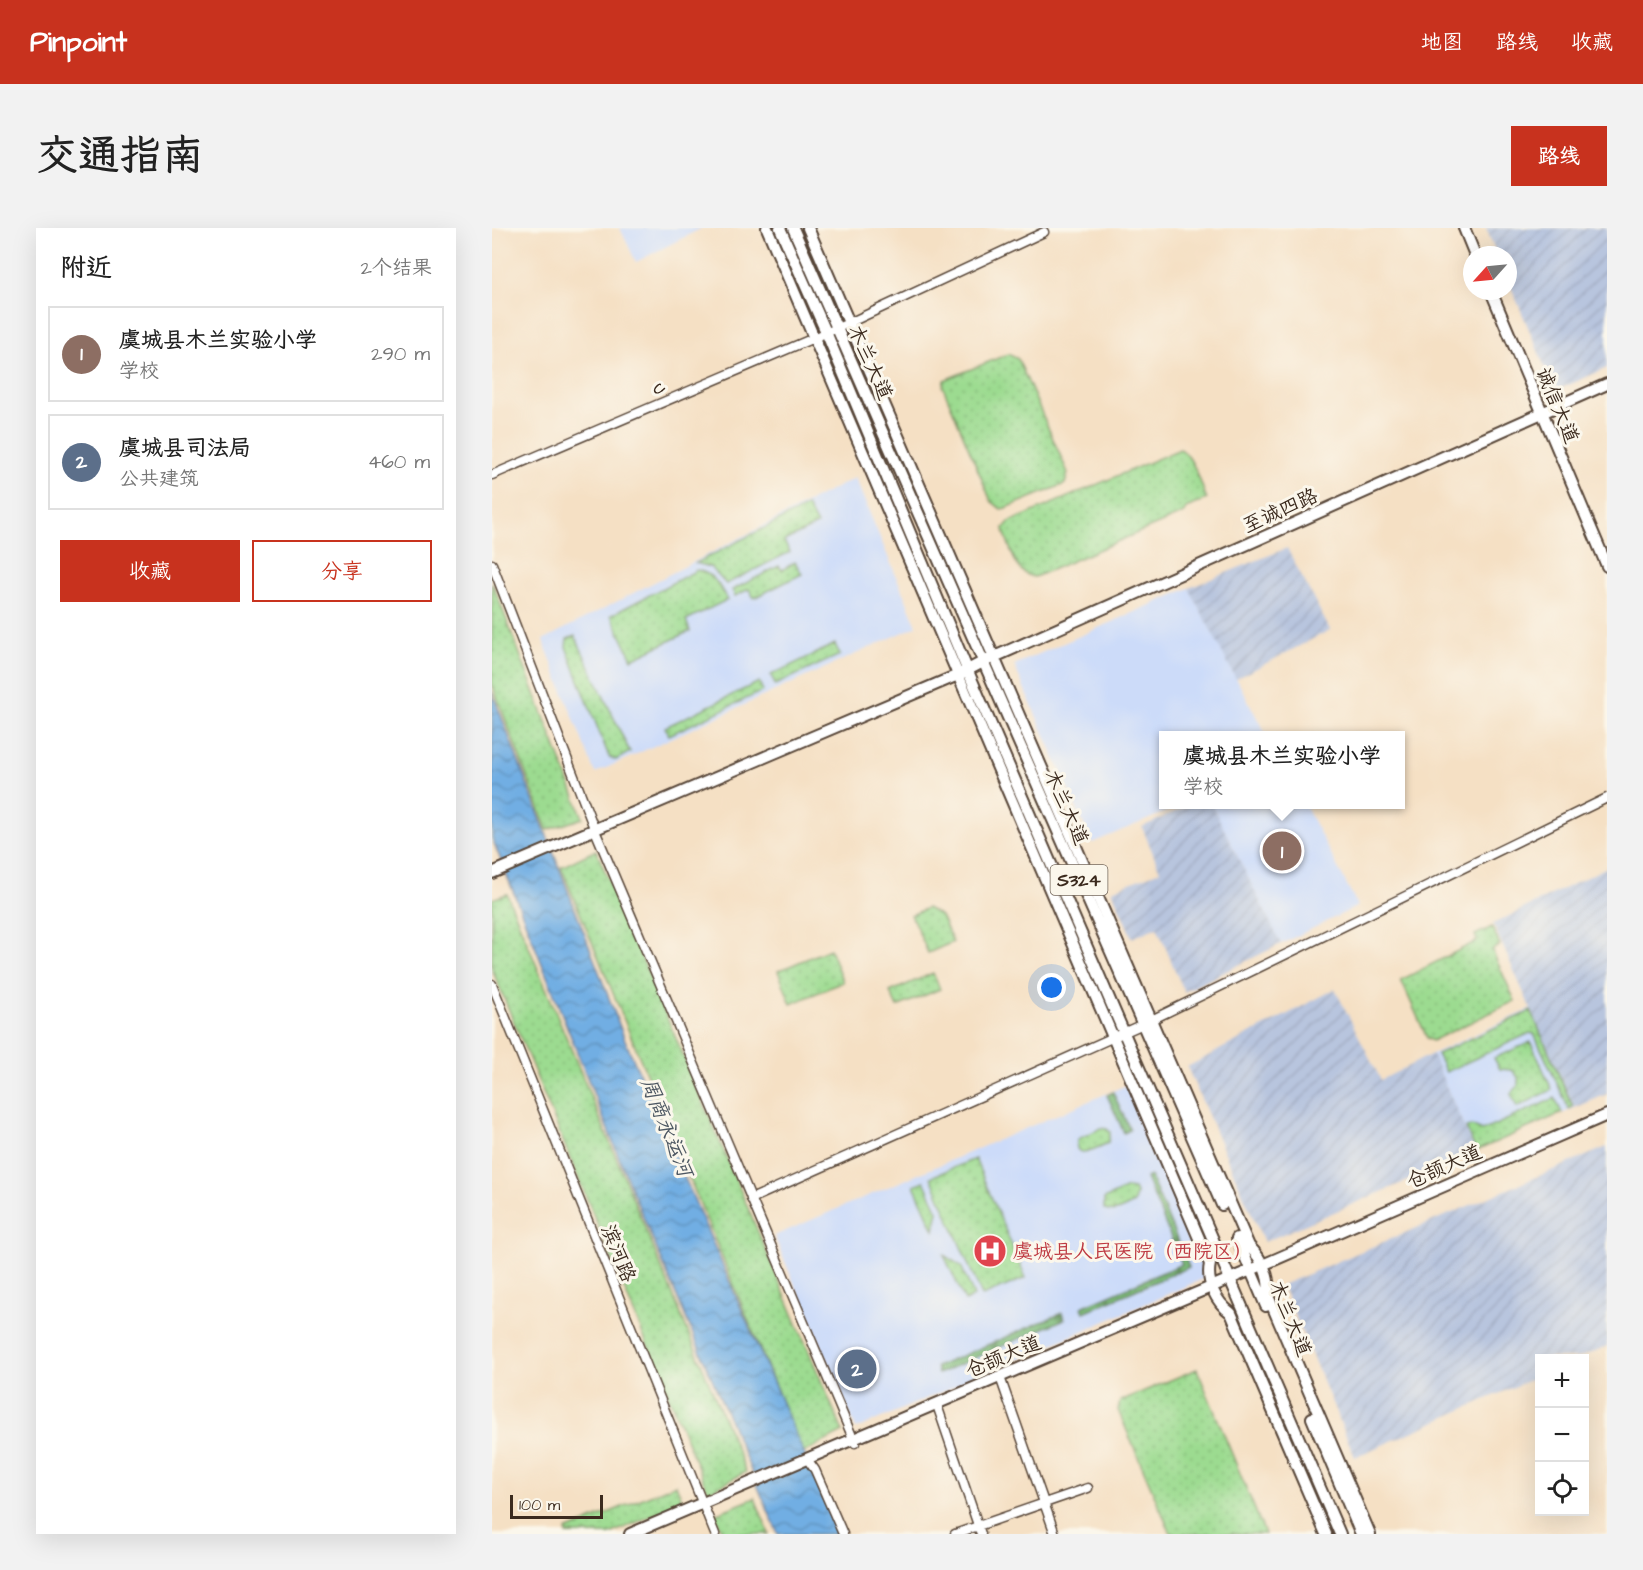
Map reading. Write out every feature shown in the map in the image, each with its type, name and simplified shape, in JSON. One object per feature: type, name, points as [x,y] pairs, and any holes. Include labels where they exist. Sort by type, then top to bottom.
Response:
[{"type":"main road","points":[[767,228],[855,436],[963,672],[1112,1037],[1210,1264],[1208,1275],[1213,1289],[1220,1305],[1231,1313],[1326,1534]]},
{"type":"main road","name":"木兰大道","points":[[780,228],[831,330],[1146,1022],[1361,1534]]},
{"type":"main road","name":"木兰大道","points":[[793,228],[963,672],[1125,1031],[1340,1534]]},
{"type":"main road","points":[[808,228],[994,657],[1146,1022],[1248,1246],[1258,1255],[1270,1284],[1268,1296],[1370,1534]]},
{"type":"main road","points":[[1464,228],[1471,246]]},
{"type":"main road","name":"诚信大道","points":[[1495,300],[1607,566]]},
{"type":"main road","name":"至诚四路","points":[[496,871],[963,672],[1607,384]]},
{"type":"main road","name":"仓颉大道","points":[[1263,1268],[1607,1115]]},
{"type":"main road","name":"仓颉大道","points":[[704,1506],[1607,1122]]},
{"type":"main road","name":"仓颉大道","points":[[854,1442],[938,1408],[1000,1379]]},
{"type":"main road","points":[[630,1534],[704,1506]]},
{"type":"main road","points":[[647,1534],[704,1506]]},
{"type":"street","name":"c","points":[[492,475],[849,323],[1044,232]]},
{"type":"street","points":[[492,564],[594,828],[854,1442]]},
{"type":"street","points":[[751,1199],[1146,1022],[1607,798]]},
{"type":"street","name":"滨河路","points":[[492,984],[715,1534]]},
{"type":"street","points":[[1000,1379],[1055,1534]]},
{"type":"street","points":[[938,1408],[980,1530]]},
{"type":"street","points":[[809,1461],[843,1534]]},
{"type":"street","points":[[955,1534],[980,1530],[1044,1503],[1088,1488]]},
{"type":"shaded area","points":[[620,228],[702,228],[636,262]]},
{"type":"shaded area","points":[[1486,228],[1607,228],[1607,368],[1555,391],[1516,300],[1517,246],[1493,246]]},
{"type":"shaded area","points":[[855,478],[917,626],[595,773],[543,640]]},
{"type":"shaded area","points":[[1287,548],[1330,630],[1236,679],[1189,588]]},
{"type":"shaded area","points":[[1189,588],[1264,731],[1159,731],[1159,809],[1173,809],[1092,843],[1014,665]]},
{"type":"shaded area","points":[[1181,809],[1214,809],[1281,944],[1184,992],[1157,927],[1132,938],[1112,890],[1160,871],[1142,827]]},
{"type":"shaded area","points":[[1214,809],[1307,809],[1358,906],[1281,944]]},
{"type":"shaded area","points":[[1607,867],[1607,1094],[1575,1108],[1493,924]]},
{"type":"shaded area","points":[[1335,989],[1381,1080],[1432,1054],[1475,1152],[1264,1242],[1187,1067]]},
{"type":"shaded area","points":[[1531,1009],[1575,1108],[1475,1152],[1432,1054]]},
{"type":"shaded area","name":"虞城县人民医院（西院区）","points":[[1129,1084],[1207,1266],[1203,1279],[856,1429],[774,1236]]},
{"type":"shaded area","points":[[1607,1147],[1607,1346],[1588,1354],[1535,1354],[1535,1378],[1355,1457],[1282,1285]]},
{"type":"green space","points":[[1008,354],[1018,359],[1068,473],[1065,484],[1001,509],[991,501],[943,387],[944,380]]},
{"type":"green space","points":[[1180,449],[1185,452],[1193,464],[1207,499],[1186,508],[1184,513],[1035,577],[1023,572],[1019,567],[1005,534],[1004,528],[1009,522]]},
{"type":"green space","points":[[807,506],[817,525],[784,541],[790,552],[726,584],[710,567],[696,563]]},
{"type":"green space","points":[[795,562],[802,574],[754,598],[749,589],[735,596],[732,590],[779,566],[782,570]]},
{"type":"green space","points":[[697,570],[715,580],[727,600],[686,620],[690,631],[632,659],[611,615]]},
{"type":"green space","points":[[492,582],[583,818],[547,830],[492,684]]},
{"type":"green space","points":[[575,636],[630,752],[616,760],[609,757],[566,647],[567,639]]},
{"type":"green space","points":[[835,644],[840,655],[775,685],[771,675]]},
{"type":"green space","points":[[759,682],[763,691],[669,735],[665,727]]},
{"type":"green space","points":[[596,850],[843,1432],[803,1453],[561,867]]},
{"type":"green space","points":[[507,894],[746,1472],[708,1492],[492,969],[492,899]]},
{"type":"green space","points":[[927,908],[941,916],[953,942],[928,953],[911,915]]},
{"type":"green space","points":[[1492,927],[1500,945],[1492,950],[1515,1001],[1432,1041],[1427,1038],[1401,980],[1477,941],[1475,935]]},
{"type":"green space","points":[[830,949],[843,982],[791,1004],[778,971]]},
{"type":"green space","points":[[933,973],[940,989],[897,1007],[890,992]]},
{"type":"green space","points":[[1531,1011],[1573,1107],[1569,1109],[1534,1034],[1530,1033],[1446,1072],[1437,1054]]},
{"type":"green space","points":[[1531,1042],[1552,1090],[1517,1107],[1511,1094],[1518,1086],[1518,1077],[1512,1070],[1500,1069],[1494,1058]]},
{"type":"green space","points":[[1113,1092],[1130,1130],[1124,1133],[1107,1095]]},
{"type":"green space","points":[[1555,1098],[1562,1113],[1476,1151],[1466,1128],[1472,1126],[1482,1131]]},
{"type":"green space","points":[[1101,1128],[1110,1132],[1108,1143],[1087,1152],[1078,1150],[1078,1139]]},
{"type":"green space","points":[[975,1159],[1026,1278],[982,1296],[931,1177]]},
{"type":"green space","points":[[1150,1176],[1189,1267],[1084,1312],[1082,1307],[1182,1264],[1146,1178]]},
{"type":"green space","points":[[924,1181],[938,1211],[934,1230],[914,1185]]},
{"type":"green space","points":[[1127,1188],[1134,1189],[1136,1193],[1134,1203],[1111,1212],[1104,1209],[1104,1199]]},
{"type":"green space","points":[[944,1255],[961,1266],[974,1296],[965,1301]]},
{"type":"green space","points":[[1062,1313],[1065,1319],[938,1374],[936,1367]]},
{"type":"green space","points":[[1197,1369],[1265,1534],[1171,1534],[1118,1410],[1120,1401]]},
{"type":"green space","points":[[676,1484],[683,1502],[610,1534],[567,1534],[566,1531]]},
{"type":"green space","points":[[755,1498],[769,1534],[723,1534],[715,1514]]},
{"type":"water","points":[[492,692],[625,1040],[839,1534],[778,1534],[633,1193],[492,838]]},
{"type":"place","name":"虞城县木兰实验小学","points":[[1282,851]]},
{"type":"place","name":"虞城县人民医院（西院区）","points":[[990,1251]]},
{"type":"place","name":"虞城县司法局","points":[[857,1369]]},
{"type":"water label","name":"周商永运河","points":[[667,1127]]}]
